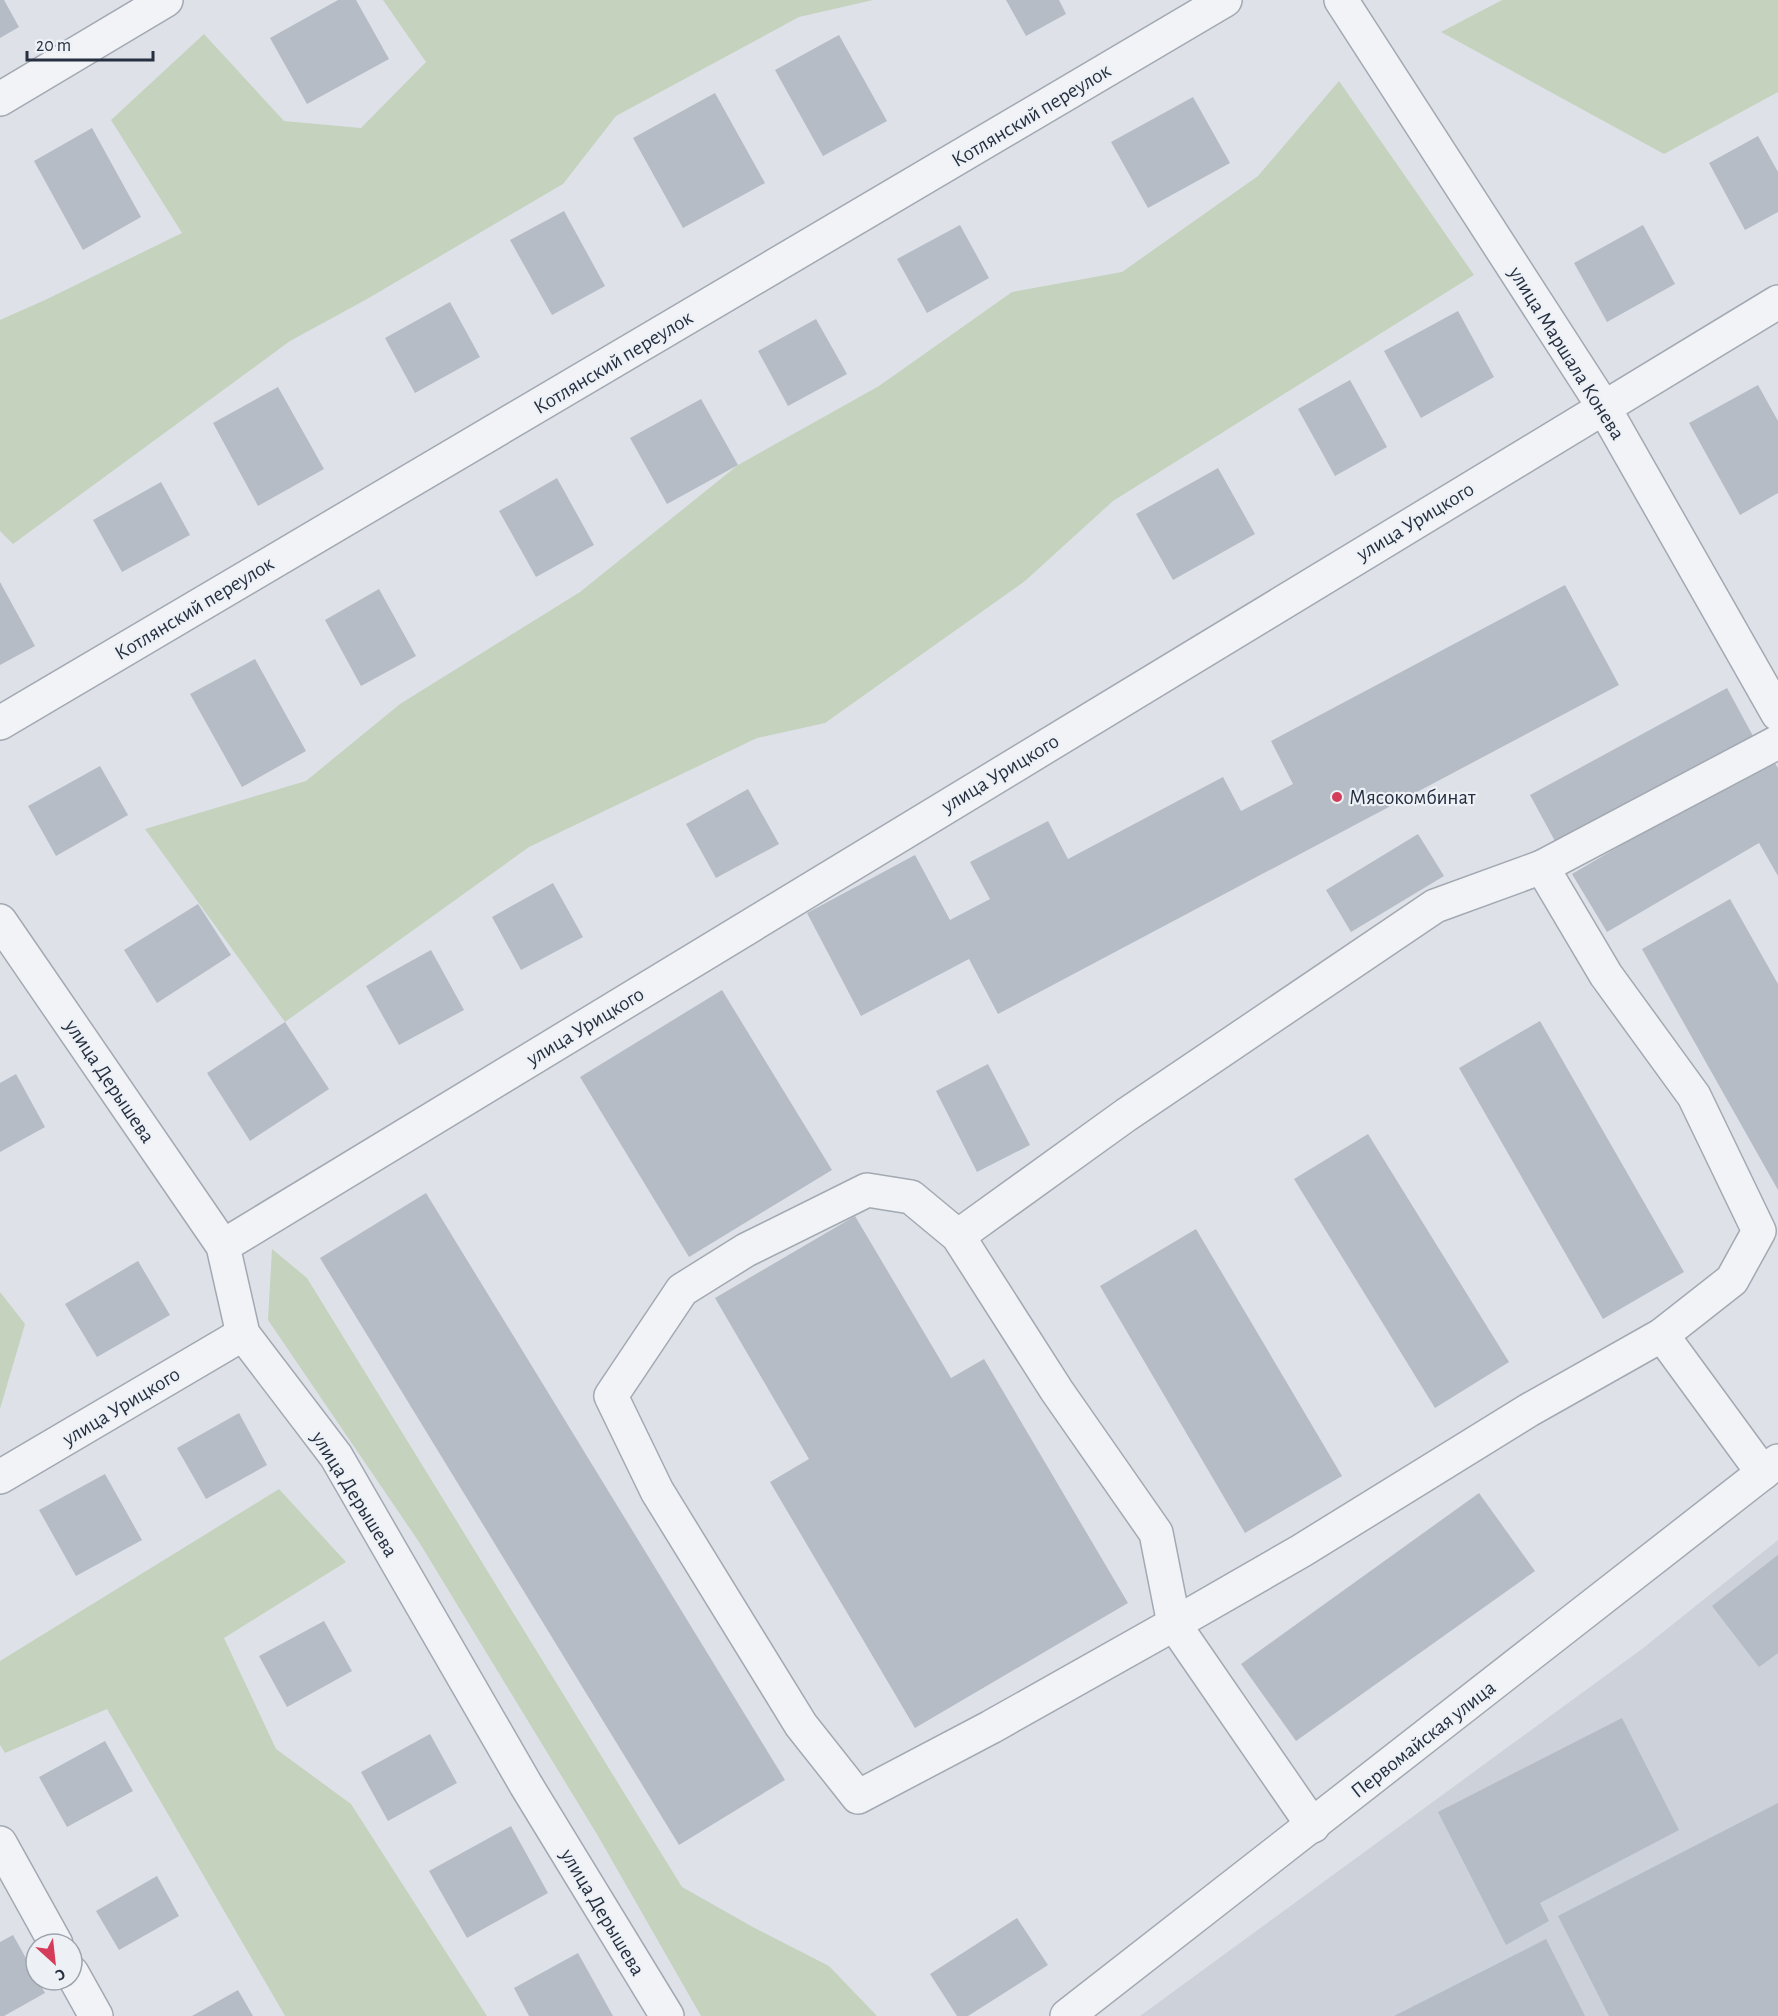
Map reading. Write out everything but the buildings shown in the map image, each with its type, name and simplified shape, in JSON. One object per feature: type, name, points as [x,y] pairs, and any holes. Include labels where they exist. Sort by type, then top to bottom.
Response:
[{"type":"street","points":[[0,99],[166,0]]},
{"type":"street","name":"Котлянский переулок","points":[[0,723],[1225,0]]},
{"type":"street","name":"улица Маршала Конева","points":[[1341,0],[1603,406],[1778,714]]},
{"type":"street","name":"улица Урицкого","points":[[223,1246],[1603,406],[1778,302]]},
{"type":"street","points":[[958,1236],[1126,1114],[1435,906],[1542,867],[1778,742]]},
{"type":"street","points":[[1313,1826],[1174,1624],[1156,1533],[1057,1390],[958,1236],[911,1197],[867,1190],[746,1250],[682,1290],[611,1396],[657,1491],[801,1725],[858,1797],[992,1727],[1174,1624],[1301,1551],[1529,1410],[1662,1335],[1732,1280],[1759,1231],[1694,1096],[1606,975],[1542,867]]},
{"type":"street","name":"улица Дерышева","points":[[0,921],[223,1246],[243,1334],[336,1456],[526,1785],[667,2016]]},
{"type":"street","name":"улица Урицкого","points":[[0,1478],[243,1334]]},
{"type":"street","points":[[1662,1335],[1771,1467]]},
{"type":"street","name":"Первомайская улица","points":[[1067,2016],[1771,1467]]},
{"type":"street","points":[[0,1844],[49,1932]]},
{"type":"street","points":[[83,1992],[96,2016]]},
{"type":"shaded area","points":[[1778,1540],[1778,2016],[1140,2016],[1642,1649]]},
{"type":"green space","points":[[383,0],[873,0],[799,17],[616,116],[563,184],[367,299],[290,341],[13,544],[0,531],[0,320],[182,233],[111,120],[204,34],[284,121],[361,128],[426,62]]},
{"type":"green space","points":[[1502,0],[1778,0],[1778,92],[1664,154],[1441,32]]},
{"type":"green space","points":[[1339,81],[1474,275],[1113,501],[1025,581],[825,723],[757,738],[529,847],[285,1022],[145,829],[306,781],[400,704],[580,592],[738,465],[879,386],[1012,292],[1122,272],[1258,176]]},
{"type":"green space","points":[[272,1249],[307,1278],[682,1887],[829,1966],[877,2016],[701,2016],[598,1836],[419,1542],[268,1320]]},
{"type":"green space","points":[[0,1292],[25,1324],[0,1409]]},
{"type":"green space","points":[[279,1489],[346,1562],[224,1638],[276,1749],[351,1804],[487,2016],[285,2016],[107,1709],[5,1753],[0,1745],[0,1661]]},
{"type":"place","name":"Мясокомбинат","points":[[1337,797]]}]
